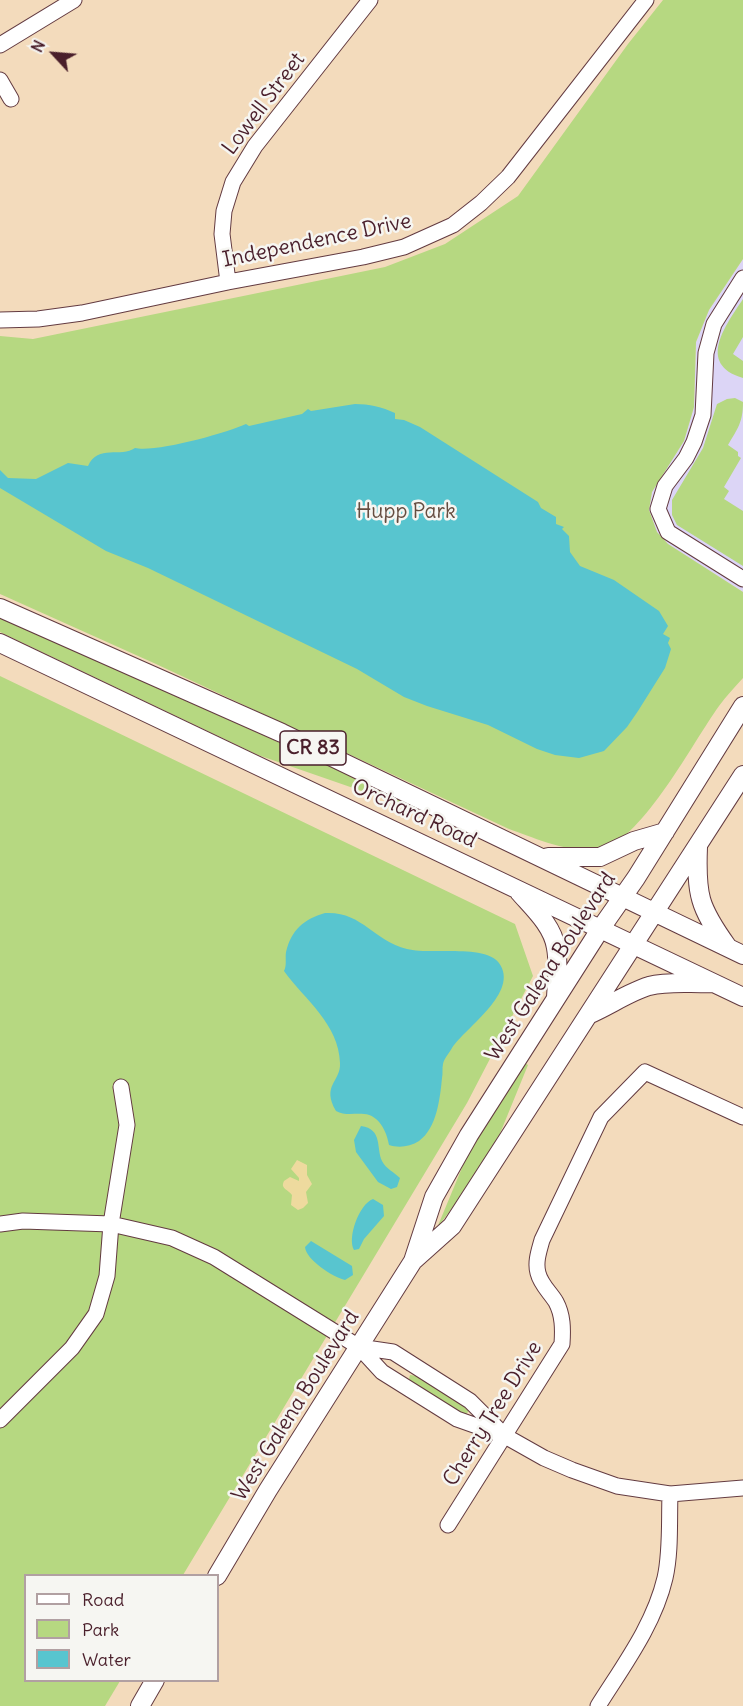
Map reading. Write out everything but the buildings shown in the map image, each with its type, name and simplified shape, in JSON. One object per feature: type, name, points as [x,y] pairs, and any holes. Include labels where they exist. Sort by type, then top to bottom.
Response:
[{"type":"main road","name":"Orchard Road","points":[[0,608],[282,733],[736,951]]},
{"type":"main road","name":"Orchard Road","points":[[0,643],[743,997]]},
{"type":"main road","name":"West Galena Boulevard","points":[[218,1574],[413,1261],[434,1197],[468,1135],[665,832],[743,706]]},
{"type":"main road","name":"West Galena Boulevard","points":[[413,1261],[452,1226],[743,775]]},
{"type":"main road","points":[[539,856],[600,857],[634,841],[665,832]]},
{"type":"main road","points":[[698,847],[699,897],[709,921],[736,951]]},
{"type":"main road","points":[[514,886],[539,915],[556,947],[556,997]]},
{"type":"main road","points":[[588,1015],[650,986],[668,982],[713,982]]},
{"type":"main road","points":[[140,1706],[154,1682]]},
{"type":"street","points":[[0,45],[74,0]]},
{"type":"street","name":"Lowell Street","points":[[228,282],[222,234],[224,211],[233,182],[255,146],[370,0]]},
{"type":"street","name":"Independence Drive","points":[[0,320],[38,319],[82,313],[228,282],[363,257],[404,247],[453,225],[481,203],[508,177],[646,0]]},
{"type":"street","points":[[0,80],[11,99]]},
{"type":"street","points":[[743,278],[714,324],[706,353],[703,415],[686,458],[665,486],[658,509],[668,532],[743,579]]},
{"type":"street","name":"Cherry Tree Drive","points":[[448,1525],[561,1344],[561,1316],[557,1303],[537,1272],[538,1258],[542,1240],[601,1117],[645,1072],[743,1117]]},
{"type":"street","points":[[0,1420],[72,1348],[96,1314],[107,1276],[111,1224],[128,1125],[121,1087]]},
{"type":"street","points":[[0,1224],[23,1221],[111,1224],[172,1238],[214,1257],[359,1347],[382,1372],[457,1419],[505,1436],[544,1458],[617,1486],[670,1494],[743,1488]]},
{"type":"street","points":[[359,1347],[393,1352],[470,1401],[505,1436]]},
{"type":"street","points":[[598,1706],[638,1641],[659,1596],[665,1576],[670,1494]]},
{"type":"shaded area","points":[[743,259],[743,592],[668,544],[657,532],[649,510],[652,492],[684,441],[694,407],[696,342],[709,310]]},
{"type":"green space","name":"Hupp Park","points":[[663,0],[743,0],[743,259],[709,310],[696,342],[694,407],[684,441],[652,492],[649,510],[657,532],[668,544],[743,592],[743,678],[719,706],[651,808],[634,827],[618,841],[592,851],[568,848],[519,833],[0,594],[0,336],[33,339],[385,267],[445,244],[518,196],[628,44]]},
{"type":"green space","points":[[743,299],[743,337],[733,354],[743,361],[743,378],[729,372],[721,363],[718,354],[723,332]]},
{"type":"green space","points":[[735,398],[743,402],[742,415],[728,445],[738,452],[741,458],[724,487],[729,491],[724,499],[743,511],[743,566],[677,525],[672,515],[672,500],[703,448],[717,404]]},
{"type":"green space","points":[[0,618],[410,803],[408,807],[258,755],[0,632]]},
{"type":"green space","points":[[0,676],[515,924],[533,976],[467,1103],[184,1574],[24,1574],[24,1682],[119,1682],[105,1706],[0,1706]]},
{"type":"green space","points":[[524,1062],[528,1065],[490,1158],[437,1228],[471,1146]]},
{"type":"green space","points":[[410,1375],[418,1376],[467,1407],[469,1410],[466,1415],[411,1382]]},
{"type":"sand","points":[[297,1160],[307,1165],[307,1175],[312,1184],[306,1192],[308,1203],[298,1210],[291,1205],[292,1195],[283,1186],[284,1181],[290,1177],[299,1181],[291,1169]]},
{"type":"water","points":[[355,404],[375,406],[395,413],[395,419],[420,427],[538,502],[541,508],[556,517],[556,524],[564,527],[562,529],[569,536],[570,552],[580,566],[614,580],[659,611],[668,626],[663,634],[670,638],[668,643],[671,649],[665,668],[627,727],[604,751],[579,758],[555,755],[537,749],[488,725],[404,697],[357,669],[148,568],[106,551],[0,488],[0,470],[8,478],[36,479],[68,463],[88,466],[92,459],[104,453],[123,452],[135,448],[158,448],[208,437],[246,424],[249,426],[302,414],[308,409],[311,411]]},
{"type":"water","points":[[325,913],[338,914],[358,921],[395,945],[407,949],[470,952],[492,957],[499,963],[504,974],[497,997],[445,1058],[439,1103],[434,1121],[425,1135],[412,1145],[400,1147],[389,1145],[384,1130],[374,1117],[364,1114],[339,1113],[332,1102],[331,1089],[340,1069],[334,1036],[319,1013],[284,971],[286,952],[291,937],[305,922]]},
{"type":"water","points":[[361,1126],[373,1131],[376,1135],[382,1161],[400,1178],[397,1187],[391,1189],[378,1182],[356,1152],[354,1140]]},
{"type":"water","points":[[373,1199],[383,1205],[384,1216],[364,1239],[359,1249],[354,1250],[353,1230],[363,1207]]},
{"type":"water","points":[[311,1241],[352,1266],[353,1275],[345,1280],[321,1267],[310,1257],[305,1247]]}]
